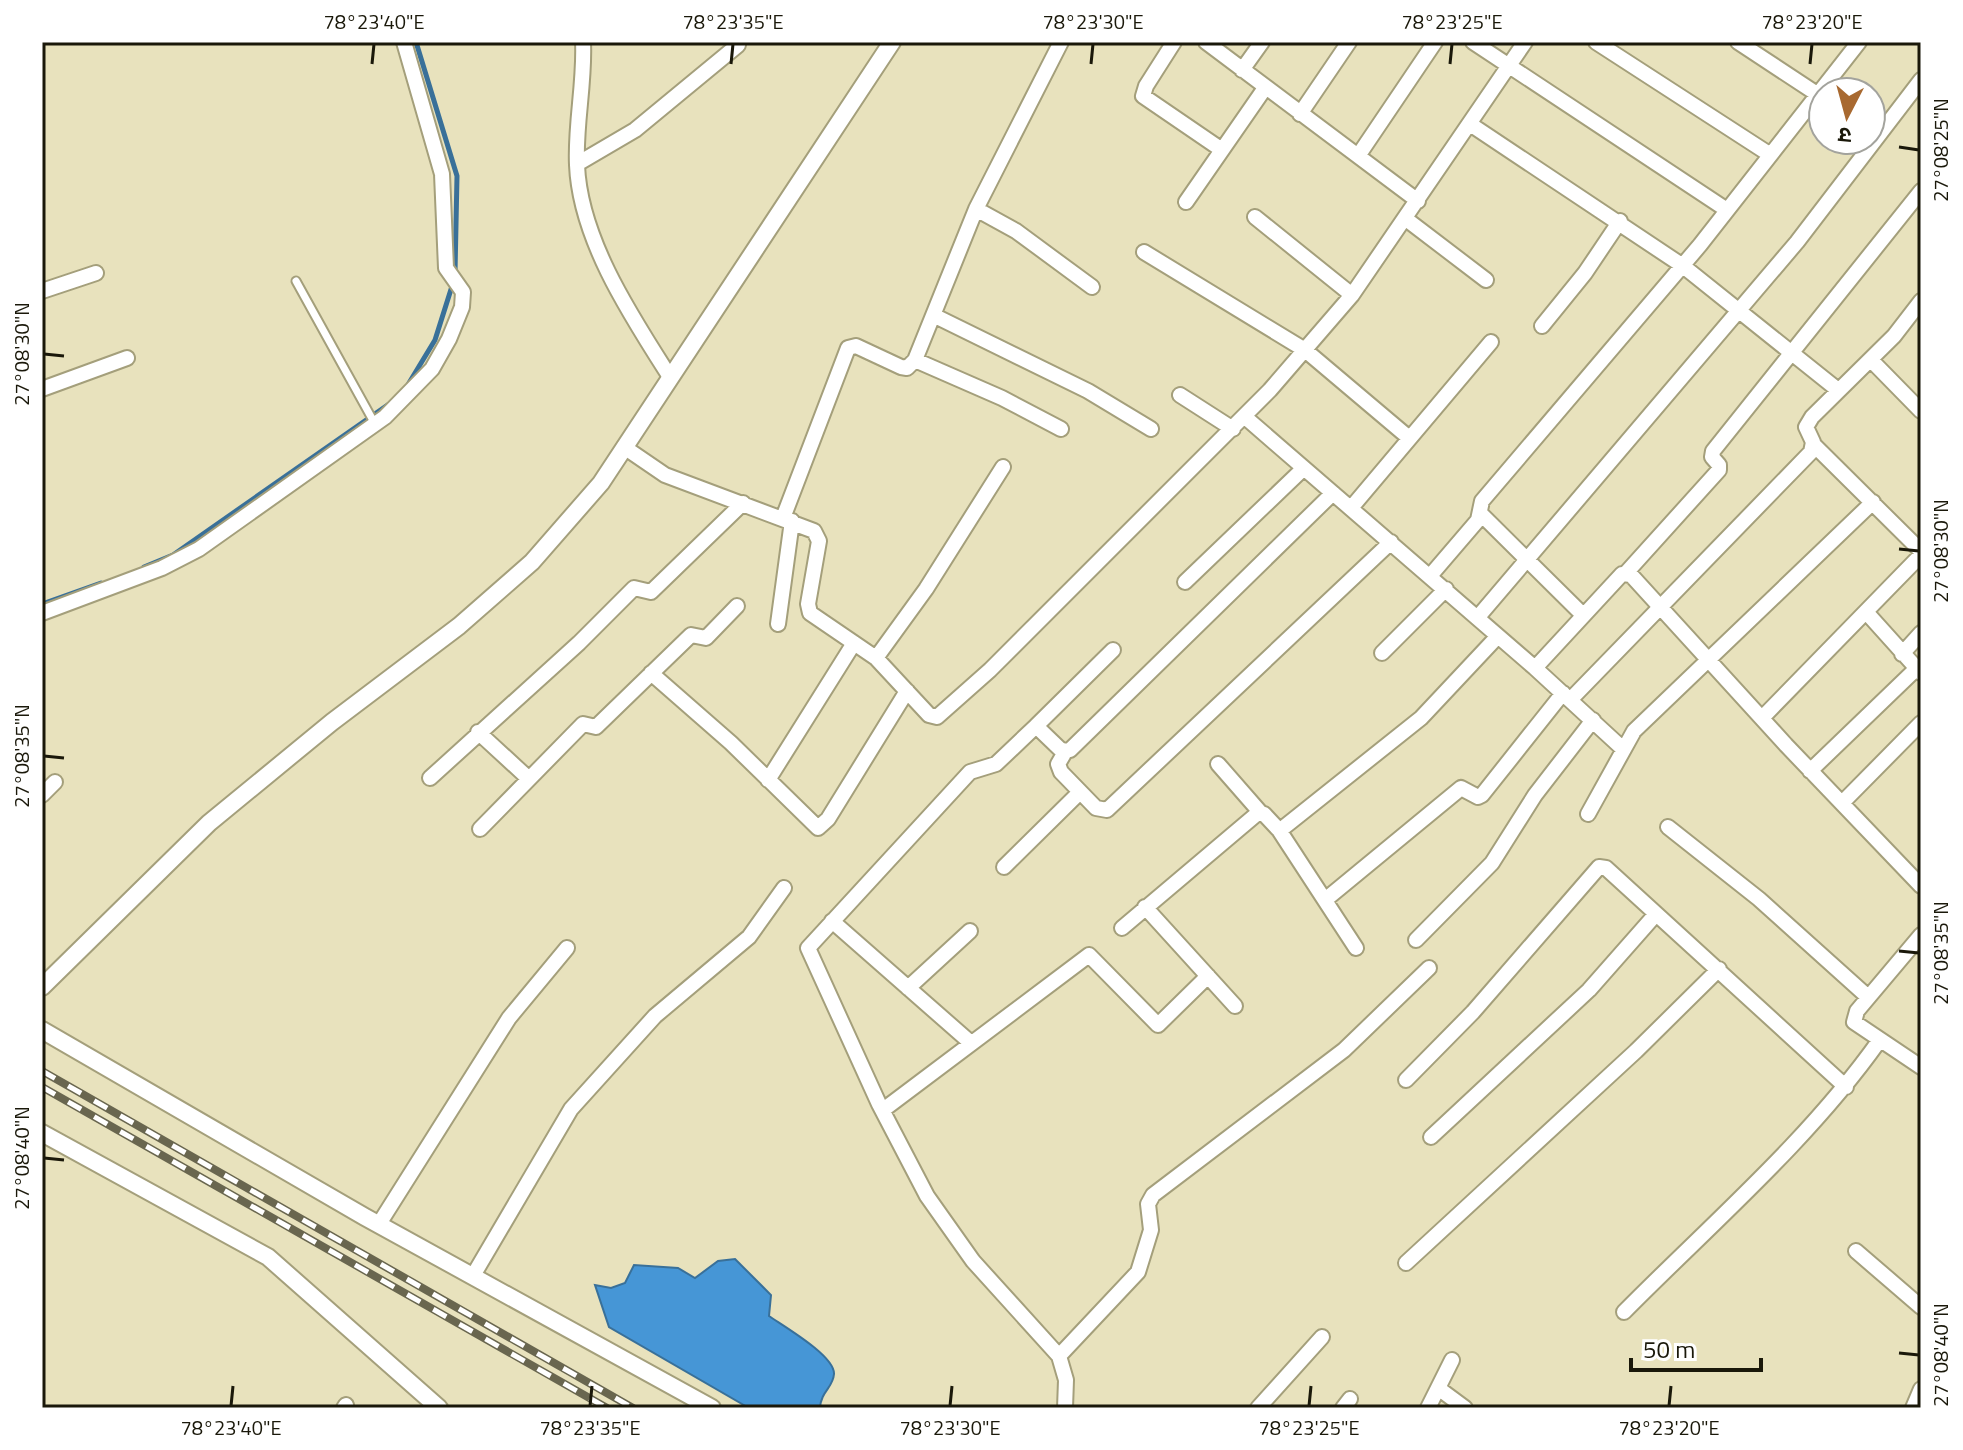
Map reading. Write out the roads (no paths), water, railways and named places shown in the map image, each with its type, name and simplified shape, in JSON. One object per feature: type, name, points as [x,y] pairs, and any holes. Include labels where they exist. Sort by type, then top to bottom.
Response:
[{"type":"street","points":[[42,613],[162,568],[199,549],[372,418],[410,395],[441,353],[463,301],[462,289],[452,276],[442,174],[404,42]]},
{"type":"street","points":[[42,987],[209,823],[332,722],[459,626],[532,562],[601,483],[892,42]]},
{"type":"street","points":[[778,624],[788,519],[848,348],[856,346],[901,367],[907,368],[915,360],[976,209],[1061,42]]},
{"type":"street","points":[[1174,42],[1143,96],[1222,150]]},
{"type":"street","points":[[1206,42],[1418,201]]},
{"type":"street","points":[[1242,70],[1262,42]]},
{"type":"street","points":[[1300,114],[1349,42]]},
{"type":"street","points":[[1358,156],[1435,42]]},
{"type":"street","points":[[1473,42],[1727,210]]},
{"type":"street","points":[[624,447],[665,475],[814,531],[819,541],[808,604],[810,613],[876,658],[929,715],[940,715],[1233,429],[1305,350],[1352,295],[1525,42]]},
{"type":"street","points":[[1596,42],[1769,154]]},
{"type":"street","points":[[1738,42],[1807,87]]},
{"type":"street","points":[[1832,76],[1859,42]]},
{"type":"street","points":[[586,43],[577,164],[582,201],[617,291],[670,377]]},
{"type":"street","points":[[577,164],[635,130],[738,45]]},
{"type":"street","points":[[1478,617],[1797,242],[1921,80]]},
{"type":"street","points":[[1186,202],[1265,88]]},
{"type":"street","points":[[1430,576],[1474,526],[1482,501],[1683,266],[1807,106]]},
{"type":"street","points":[[1470,124],[1620,221],[1683,266],[1838,390]]},
{"type":"street","points":[[1535,668],[1719,470],[1712,457],[1713,451],[1921,191]]},
{"type":"street","points":[[976,209],[1016,231],[1092,287]]},
{"type":"street","points":[[1255,217],[1352,295]]},
{"type":"street","points":[[1406,219],[1486,280]]},
{"type":"street","points":[[1542,326],[1585,273],[1620,221]]},
{"type":"street","points":[[1144,252],[1305,350],[1408,437]]},
{"type":"street","points":[[42,291],[96,273]]},
{"type":"street","points":[[1762,718],[1867,613],[1921,553],[1813,444],[1806,425],[1871,360],[1921,301]]},
{"type":"street","points":[[935,316],[1075,384],[1151,429]]},
{"type":"street","points":[[1351,508],[1491,342]]},
{"type":"street","points":[[42,389],[127,358]]},
{"type":"street","points":[[915,360],[1002,398],[1061,429]]},
{"type":"street","points":[[1871,360],[1921,411]]},
{"type":"street","points":[[1180,395],[1233,429]]},
{"type":"street","points":[[1245,417],[1478,617],[1622,748]]},
{"type":"street","points":[[1325,900],[1461,788],[1478,797],[1482,795],[1567,696],[1811,452],[1813,444]]},
{"type":"street","points":[[876,658],[933,578],[1003,467]]},
{"type":"street","points":[[1185,582],[1304,468]]},
{"type":"street","points":[[1333,493],[1212,614],[1065,752],[1059,769],[1100,811],[1112,806],[1391,542]]},
{"type":"street","points":[[1588,814],[1634,731],[1873,502]]},
{"type":"street","points":[[430,778],[579,643],[634,588],[651,592],[743,503]]},
{"type":"street","points":[[1480,513],[1583,615]]},
{"type":"street","points":[[1626,573],[1660,605],[1810,771],[1921,886]]},
{"type":"street","points":[[1382,653],[1446,589]]},
{"type":"street","points":[[480,829],[583,724],[596,727],[691,635],[707,637],[737,606]]},
{"type":"street","points":[[1810,771],[1919,671],[1867,613]]},
{"type":"street","points":[[1902,654],[1921,633]]},
{"type":"street","points":[[1279,830],[1421,718],[1498,636]]},
{"type":"street","points":[[768,780],[854,643]]},
{"type":"street","points":[[1065,1408],[1066,1380],[1059,1356],[973,1261],[927,1196],[809,952],[810,945],[970,772],[996,764],[1113,650]]},
{"type":"street","points":[[651,673],[731,743],[798,812],[821,827],[907,691]]},
{"type":"street","points":[[1416,940],[1492,863],[1535,795],[1593,720]]},
{"type":"street","points":[[1842,803],[1921,723]]},
{"type":"street","points":[[1036,726],[1065,752]]},
{"type":"street","points":[[478,732],[528,778]]},
{"type":"street","points":[[1218,764],[1279,830],[1356,948]]},
{"type":"street","points":[[42,795],[55,782]]},
{"type":"street","points":[[1004,867],[1080,792]]},
{"type":"street","points":[[1122,928],[1260,812]]},
{"type":"street","points":[[1668,827],[1749,891],[1868,997]]},
{"type":"street","points":[[1406,1080],[1473,1012],[1596,868],[1606,868],[1846,1087]]},
{"type":"street","points":[[474,1274],[571,1109],[655,1016],[749,937],[784,888]]},
{"type":"street","points":[[1145,907],[1235,1006]]},
{"type":"street","points":[[1431,1137],[1589,990],[1656,914]]},
{"type":"street","points":[[832,921],[971,1043]]},
{"type":"street","points":[[908,988],[970,931]]},
{"type":"street","points":[[1921,935],[1857,1011],[1854,1022],[1921,1067]]},
{"type":"street","points":[[379,1224],[509,1018],[567,948]]},
{"type":"street","points":[[883,1110],[1089,955],[1158,1025],[1208,976]]},
{"type":"street","points":[[1059,1356],[1138,1272],[1151,1230],[1148,1204],[1153,1195],[1344,1050],[1429,968]]},
{"type":"street","points":[[1406,1263],[1636,1051],[1719,969]]},
{"type":"street","points":[[42,1030],[379,1224],[712,1408]]},
{"type":"street","points":[[1624,1312],[1806,1132],[1846,1087],[1879,1041]]},
{"type":"street","points":[[42,1133],[268,1257],[439,1408]]},
{"type":"street","points":[[1856,1251],[1921,1307]]},
{"type":"street","points":[[1258,1408],[1322,1337]]},
{"type":"street","points":[[1428,1408],[1452,1360]]},
{"type":"street","points":[[1438,1388],[1465,1408]]},
{"type":"street","points":[[1913,1408],[1921,1389]]},
{"type":"lane","points":[[296,281],[372,418]]},
{"type":"water","points":[[735,1259],[771,1295],[769,1316],[808,1342],[832,1367],[833,1379],[822,1397],[820,1408],[749,1408],[609,1327],[595,1285],[611,1288],[625,1283],[634,1265],[678,1268],[695,1278],[718,1261]]},
{"type":"waterway","points":[[416,42],[457,176],[455,273]]},
{"type":"waterway","points":[[409,383],[435,340],[453,283]]},
{"type":"waterway","points":[[144,567],[173,555],[392,402]]},
{"type":"waterway","points":[[42,604],[101,583]]},
{"type":"railway","points":[[42,1071],[633,1408]]},
{"type":"railway","points":[[42,1087],[607,1408]]}]
